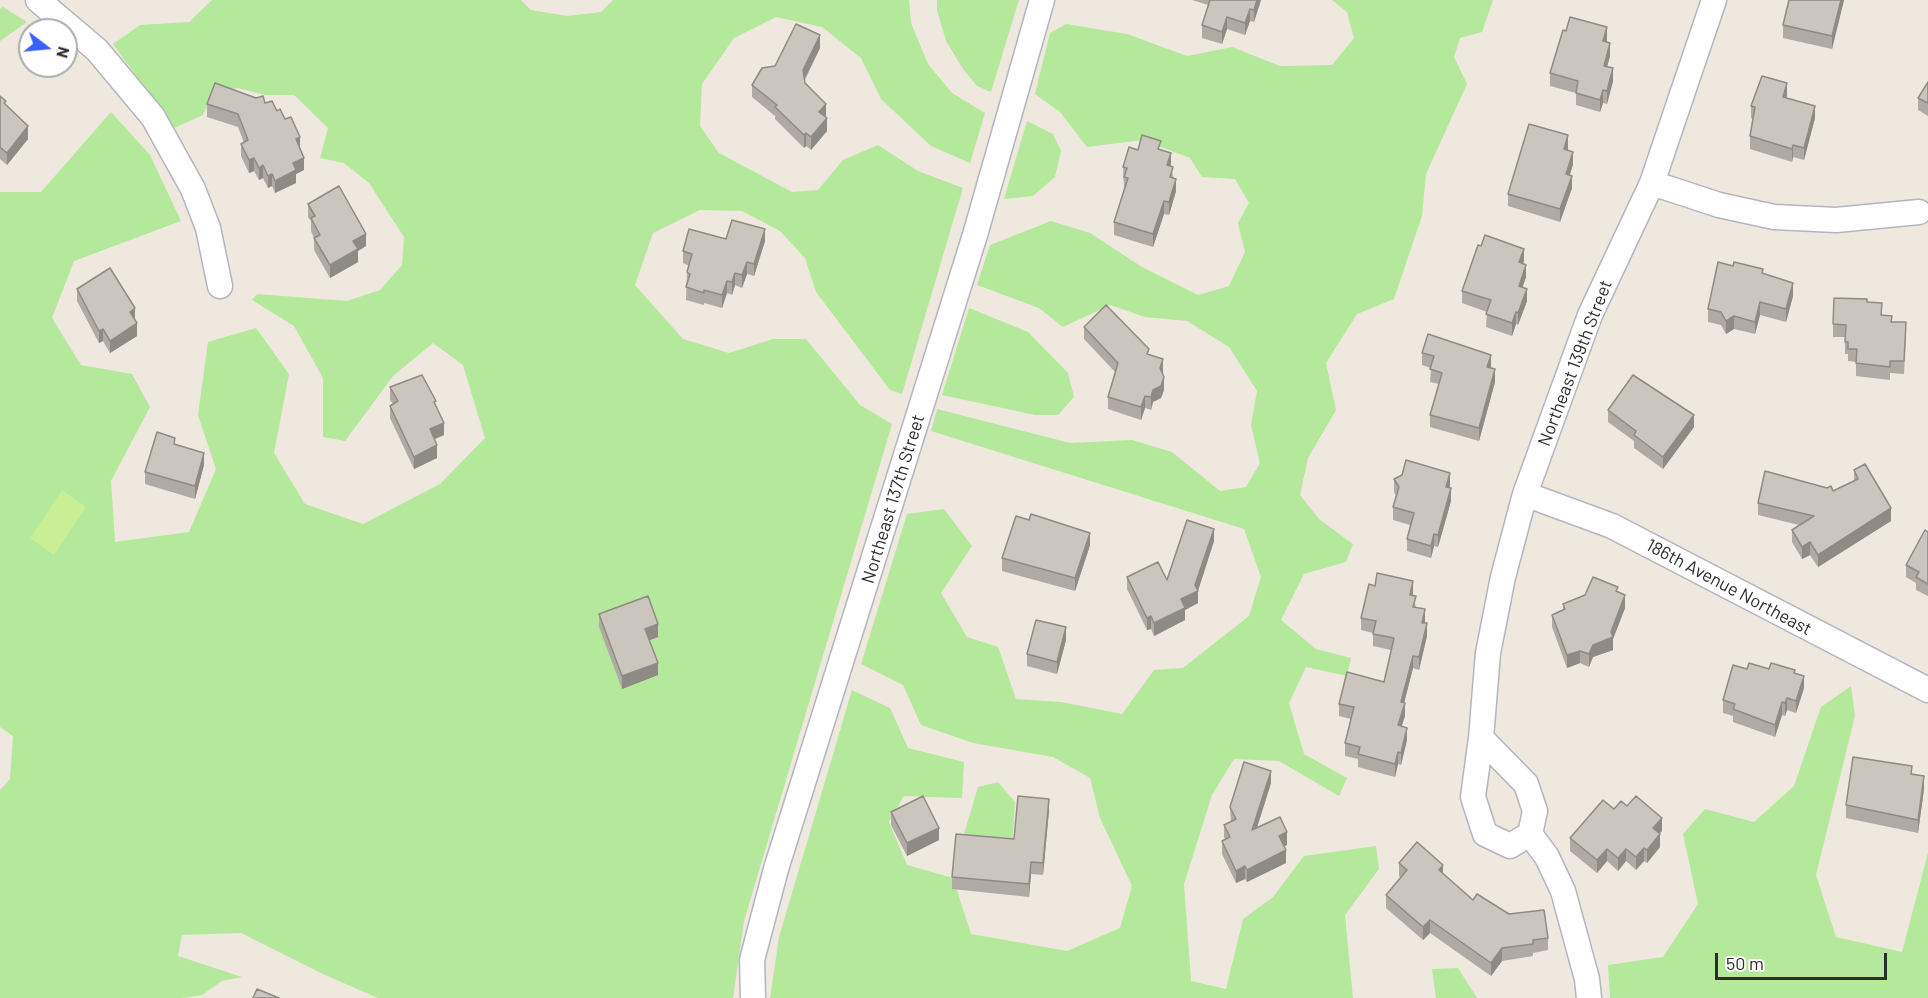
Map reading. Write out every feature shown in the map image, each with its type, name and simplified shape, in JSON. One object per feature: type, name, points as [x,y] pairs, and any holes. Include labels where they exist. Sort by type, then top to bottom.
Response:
[{"type":"street","points":[[38,0],[97,50],[153,117],[193,189],[208,228],[220,286]]},
{"type":"street","name":"Northeast 137th Street","points":[[753,998],[752,960],[776,869],[975,235],[1042,0]]},
{"type":"street","name":"Northeast 139th Street","points":[[1530,834],[1510,846],[1485,834],[1473,797],[1481,738],[1488,654],[1503,577],[1525,494],[1590,315],[1652,183],[1714,0]]},
{"type":"street","points":[[1652,183],[1719,205],[1774,217],[1836,220],[1919,212]]},
{"type":"street","name":"186th Avenue Northeast","points":[[1525,494],[1612,526],[1928,690]]},
{"type":"street","points":[[1481,738],[1526,784],[1535,811],[1530,834],[1547,857],[1563,891],[1587,979],[1589,998]]},
{"type":"green space","points":[[212,0],[521,0],[531,10],[567,16],[601,12],[613,0],[909,0],[911,23],[928,64],[952,93],[985,113],[970,163],[931,146],[881,99],[861,58],[822,27],[776,17],[734,38],[702,84],[700,126],[719,153],[792,192],[818,190],[843,160],[878,145],[918,171],[963,188],[902,394],[890,390],[816,292],[805,258],[780,231],[742,211],[700,210],[653,233],[635,285],[683,339],[729,353],[773,339],[806,339],[860,405],[892,424],[744,921],[733,998],[378,998],[325,975],[241,933],[182,935],[178,956],[242,977],[222,981],[202,995],[182,998],[0,998],[0,790],[10,779],[13,736],[0,727],[0,192],[41,192],[111,112],[150,155],[181,221],[74,261],[52,318],[81,365],[132,374],[150,407],[111,481],[115,542],[189,532],[216,469],[198,415],[208,342],[256,328],[289,374],[274,453],[305,504],[363,524],[440,484],[485,438],[463,365],[433,343],[393,376],[345,441],[323,437],[323,378],[294,326],[252,300],[257,294],[347,301],[380,290],[402,265],[404,237],[369,183],[344,163],[320,158],[328,128],[294,95],[265,95],[238,88],[213,92],[203,115],[174,128],[113,44],[140,25],[189,22]]},
{"type":"green space","points":[[937,0],[1019,0],[991,92],[977,86],[963,69],[946,41],[937,10]]},
{"type":"green space","points":[[1332,0],[1493,0],[1482,32],[1460,38],[1454,57],[1467,84],[1426,174],[1422,216],[1394,299],[1357,314],[1326,363],[1336,410],[1308,458],[1300,495],[1319,519],[1353,544],[1346,562],[1304,574],[1281,620],[1316,649],[1351,658],[1347,676],[1306,667],[1289,703],[1304,754],[1347,778],[1339,796],[1279,761],[1234,759],[1212,795],[1184,884],[1191,981],[1226,989],[1243,919],[1273,897],[1304,856],[1376,846],[1379,869],[1345,915],[1353,998],[770,998],[779,937],[852,690],[890,708],[908,748],[964,762],[962,798],[904,796],[889,822],[907,865],[953,878],[971,934],[1067,951],[1120,928],[1132,886],[1100,818],[1090,778],[1053,757],[973,743],[921,725],[903,685],[861,664],[907,514],[944,509],[972,546],[941,593],[967,637],[998,647],[1016,699],[1061,702],[1122,714],[1154,670],[1183,668],[1249,616],[1261,577],[1244,529],[931,431],[937,409],[1070,443],[1132,440],[1172,452],[1220,491],[1246,487],[1260,463],[1251,425],[1257,391],[1229,347],[1187,321],[1145,317],[1110,305],[1063,327],[1039,308],[977,285],[990,245],[1051,221],[1090,233],[1142,267],[1198,295],[1229,286],[1245,252],[1238,223],[1249,203],[1235,179],[1202,177],[1190,158],[1143,140],[1087,147],[1060,112],[1035,94],[1050,33],[1066,24],[1127,34],[1187,56],[1232,47],[1280,66],[1332,65],[1354,38],[1347,12]]},
{"type":"green space","points":[[3,7],[21,18],[18,18],[18,28],[0,41],[0,9]]},
{"type":"green space","points":[[1027,121],[1053,134],[1061,151],[1055,177],[1033,196],[1004,199]]},
{"type":"green space","points":[[969,308],[1028,332],[1068,373],[1074,397],[1058,415],[1035,415],[942,395]]},
{"type":"green space","points":[[62,490],[86,507],[54,555],[30,538]]},
{"type":"green space","points":[[1851,686],[1855,716],[1816,875],[1836,937],[1902,952],[1928,853],[1928,998],[1610,998],[1608,965],[1663,957],[1698,904],[1683,834],[1705,809],[1754,822],[1794,786],[1821,707]]},
{"type":"green space","points":[[998,782],[1015,802],[1012,848],[973,845],[964,834],[978,787]]},
{"type":"green space","points":[[1458,968],[1477,998],[1436,998],[1432,969]]},
{"type":"building","points":[[1210,0],[1257,0],[1254,10],[1250,9],[1245,23],[1227,17],[1222,32],[1202,25]]},
{"type":"building","points":[[1789,0],[1841,0],[1832,36],[1783,25]]},
{"type":"building","points":[[1570,17],[1607,27],[1603,41],[1610,43],[1604,66],[1613,68],[1607,91],[1603,90],[1600,100],[1576,93],[1578,81],[1550,73],[1563,30],[1566,31]]},
{"type":"building","points":[[796,24],[820,35],[803,70],[805,83],[826,104],[819,112],[827,118],[811,137],[806,133],[804,135],[775,107],[777,105],[752,85],[762,68],[775,66]]},
{"type":"building","points":[[1762,76],[1787,83],[1783,97],[1815,106],[1804,148],[1793,145],[1792,149],[1750,136],[1755,107],[1751,106]]},
{"type":"building","points":[[1928,82],[1928,103],[1918,98]]},
{"type":"building","points":[[215,83],[256,98],[263,96],[265,103],[272,101],[277,111],[280,109],[285,119],[291,117],[300,137],[296,139],[304,158],[293,163],[296,170],[275,181],[272,174],[268,176],[263,165],[259,168],[254,158],[249,160],[241,144],[248,140],[238,114],[207,104]]},
{"type":"building","points":[[0,96],[6,101],[4,103],[28,126],[7,153],[0,147]]},
{"type":"building","points":[[1529,124],[1568,135],[1564,149],[1573,152],[1566,174],[1572,176],[1560,209],[1508,194]]},
{"type":"building","points":[[1142,135],[1161,141],[1158,149],[1171,153],[1167,165],[1173,167],[1170,177],[1176,179],[1169,202],[1164,201],[1153,234],[1114,222],[1128,178],[1124,177],[1127,168],[1123,167],[1129,147],[1138,150]]},
{"type":"building","points":[[339,186],[366,234],[353,241],[358,249],[330,265],[314,238],[320,235],[311,218],[315,216],[308,204]]},
{"type":"building","points":[[732,220],[765,229],[754,264],[747,262],[742,275],[735,273],[732,282],[727,281],[722,295],[704,290],[704,293],[686,287],[692,254],[683,251],[689,229],[726,239]]},
{"type":"building","points":[[1485,235],[1524,249],[1519,262],[1526,265],[1519,286],[1527,289],[1512,323],[1486,314],[1491,300],[1462,291],[1478,245],[1481,246]]},
{"type":"building","points":[[1718,262],[1733,266],[1734,262],[1763,269],[1762,273],[1793,283],[1786,309],[1760,302],[1755,322],[1734,316],[1726,321],[1721,312],[1708,309]]},
{"type":"building","points":[[110,268],[135,308],[130,312],[137,323],[110,341],[103,329],[99,331],[77,289]]},
{"type":"building","points":[[1834,298],[1867,299],[1867,302],[1882,303],[1881,315],[1892,316],[1891,322],[1906,322],[1904,361],[1890,361],[1890,367],[1856,363],[1857,349],[1848,349],[1848,342],[1845,342],[1846,325],[1833,324]]},
{"type":"building","points":[[1106,305],[1149,349],[1147,354],[1163,359],[1160,368],[1164,377],[1161,386],[1153,390],[1151,397],[1145,396],[1141,407],[1108,397],[1118,363],[1084,327]]},
{"type":"building","points":[[1428,334],[1491,355],[1487,367],[1495,369],[1479,428],[1430,415],[1442,373],[1430,369],[1434,356],[1422,353]]},
{"type":"building","points":[[422,375],[436,401],[434,402],[444,423],[430,429],[437,445],[414,457],[390,406],[398,401],[390,387]]},
{"type":"building","points":[[1633,375],[1694,415],[1663,457],[1634,435],[1636,431],[1608,410]]},
{"type":"building","points":[[157,432],[175,438],[174,444],[204,453],[195,486],[145,472]]},
{"type":"building","points":[[1406,460],[1450,473],[1446,487],[1451,488],[1438,535],[1434,534],[1431,546],[1407,539],[1414,513],[1393,507],[1399,487],[1394,479],[1402,475]]},
{"type":"building","points":[[1865,464],[1891,508],[1818,555],[1810,542],[1802,547],[1792,530],[1814,516],[1758,503],[1765,471],[1827,488],[1831,486],[1833,491],[1858,479],[1854,470]]},
{"type":"building","points":[[1031,514],[1090,533],[1075,578],[1002,558],[1016,516],[1029,520]]},
{"type":"building","points":[[1187,520],[1214,529],[1195,585],[1198,591],[1181,599],[1185,608],[1154,623],[1151,616],[1147,618],[1127,577],[1158,562],[1167,580]]},
{"type":"building","points":[[1925,530],[1928,532],[1928,584],[1916,577],[1919,572],[1906,565]]},
{"type":"building","points":[[1377,573],[1413,581],[1410,595],[1416,596],[1413,607],[1425,609],[1422,623],[1427,623],[1419,657],[1413,656],[1401,702],[1405,703],[1398,725],[1407,728],[1401,753],[1398,752],[1395,764],[1358,754],[1360,747],[1345,743],[1354,707],[1339,704],[1347,672],[1384,682],[1394,638],[1373,634],[1376,621],[1361,618],[1369,584],[1375,586]]},
{"type":"building","points":[[1593,577],[1618,587],[1616,591],[1625,595],[1611,632],[1613,637],[1593,645],[1589,654],[1580,651],[1567,655],[1552,615],[1565,609],[1563,604],[1585,595]]},
{"type":"building","points":[[648,596],[658,624],[645,629],[658,663],[622,676],[599,614]]},
{"type":"building","points":[[1036,620],[1066,627],[1057,662],[1027,654]]},
{"type":"building","points":[[1749,663],[1769,669],[1771,663],[1795,670],[1794,673],[1804,676],[1796,701],[1787,698],[1785,703],[1782,702],[1775,725],[1733,709],[1735,704],[1723,700],[1733,665],[1747,669]]},
{"type":"building","points":[[1853,757],[1912,766],[1911,774],[1924,776],[1918,820],[1846,805]]},
{"type":"building","points":[[1244,762],[1271,771],[1252,830],[1280,817],[1287,832],[1279,836],[1286,850],[1247,870],[1245,866],[1236,871],[1222,841],[1230,837],[1224,825],[1236,819],[1230,807]]},
{"type":"building","points":[[923,796],[939,828],[907,843],[891,812]]},
{"type":"building","points":[[1018,796],[1049,799],[1043,863],[1031,862],[1029,884],[952,877],[956,834],[1014,839]]},
{"type":"building","points":[[1636,796],[1662,818],[1653,828],[1660,834],[1647,850],[1644,848],[1636,857],[1626,849],[1618,858],[1607,849],[1597,860],[1570,838],[1603,800],[1614,809],[1621,801],[1627,806]]},
{"type":"building","points":[[1417,842],[1443,865],[1439,870],[1473,900],[1477,894],[1509,914],[1544,910],[1548,938],[1533,940],[1533,944],[1502,948],[1491,963],[1430,920],[1423,927],[1386,895],[1407,870],[1399,863]]},
{"type":"building","points":[[257,989],[279,998],[253,998]]}]
